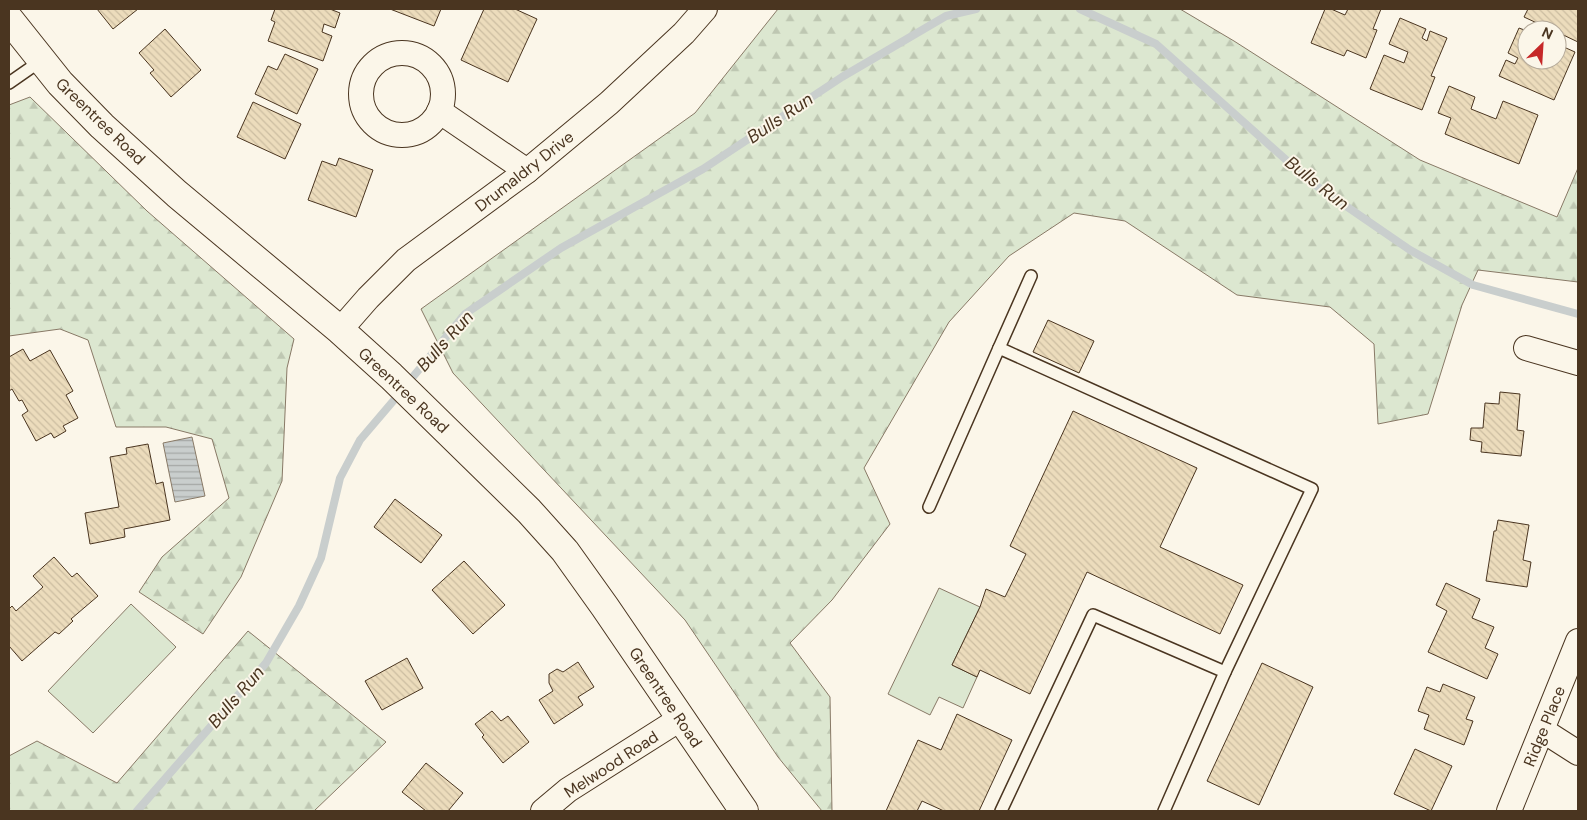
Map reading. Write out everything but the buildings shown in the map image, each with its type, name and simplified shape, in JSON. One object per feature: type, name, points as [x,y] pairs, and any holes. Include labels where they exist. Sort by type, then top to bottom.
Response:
[{"type":"street","name":"Drumaldry Drive","points":[[340,330],[368,298],[406,260],[528,170],[610,103],[684,33],[705,9]]},
{"type":"street","name":"Greentree Road","points":[[9,19],[60,83],[102,126],[177,194],[340,330],[392,376],[529,511],[564,551],[605,606],[744,811]]},
{"type":"street","points":[[439,112],[528,170]]},
{"type":"street","points":[[1526,348],[1578,363]]},
{"type":"street","name":"Ridge Place","points":[[1509,811],[1578,641]]},
{"type":"street","name":"Melwood Road","points":[[543,811],[568,790],[680,719]]},
{"type":"street","points":[[1542,730],[1578,753]]},
{"type":"lane","points":[[9,83],[42,60]]},
{"type":"lane","points":[[929,507],[1031,276]]},
{"type":"lane","points":[[999,348],[1312,489],[1225,672],[1164,811]]},
{"type":"lane","points":[[1001,811],[1093,614],[1225,672]]},
{"type":"green space","points":[[778,9],[1180,9],[1234,41],[1420,160],[1557,217],[1578,168],[1578,282],[1478,270],[1462,305],[1428,414],[1378,424],[1374,344],[1330,307],[1237,295],[1125,221],[1074,213],[1009,256],[949,322],[864,468],[890,524],[832,600],[790,643],[830,697],[832,811],[822,811],[778,757],[685,620],[453,373],[421,309],[695,113]]},
{"type":"green space","points":[[30,97],[147,211],[294,339],[287,368],[282,481],[241,577],[203,634],[139,592],[162,557],[229,498],[212,439],[166,427],[116,427],[88,340],[60,329],[9,336],[9,105]]},
{"type":"green space","points":[[939,588],[980,607],[952,665],[977,677],[963,708],[939,697],[930,715],[888,694]]},
{"type":"green space","points":[[131,604],[176,647],[93,733],[48,691]]},
{"type":"green space","points":[[248,631],[386,742],[314,811],[9,811],[9,756],[37,741],[117,783]]},
{"type":"shaded area","points":[[192,437],[205,496],[175,502],[163,443]]},
{"type":"waterway","name":"Bulls Run","points":[[407,384],[465,314],[561,248],[703,169],[842,77],[946,16],[976,9]]},
{"type":"waterway","name":"Bulls Run","points":[[1080,9],[1156,44],[1311,182],[1410,250],[1473,285],[1578,314]]},
{"type":"waterway","name":"Bulls Run","points":[[137,811],[266,663],[299,606],[321,558],[340,478],[360,440],[400,393]]}]
